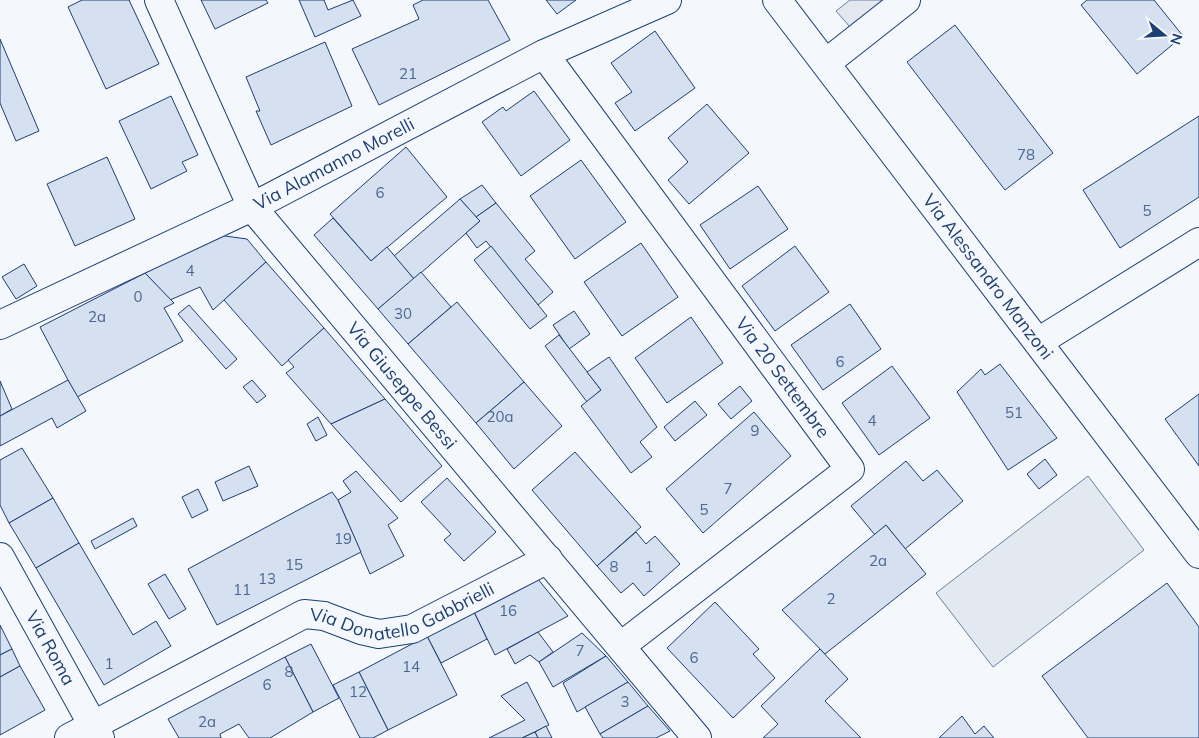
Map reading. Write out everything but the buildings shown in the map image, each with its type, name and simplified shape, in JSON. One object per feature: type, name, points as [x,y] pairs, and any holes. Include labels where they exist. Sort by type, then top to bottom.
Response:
[{"type":"street","name":"Via Giuseppe Bessi","points":[[159,0],[252,207],[697,738]]},
{"type":"street","name":"Via Alamanno Morelli","points":[[0,325],[252,207],[544,54],[666,0]]},
{"type":"street","name":"Via Alessandro Manzoni","points":[[777,0],[1199,554]]},
{"type":"street","points":[[826,64],[906,0]]},
{"type":"street","name":"Via 20 Settembre","points":[[544,54],[850,469],[621,646]]},
{"type":"street","points":[[1038,342],[1199,242]]},
{"type":"street","name":"Via Roma","points":[[0,558],[97,732]]},
{"type":"street","name":"Via Donatello Gabbrielli","points":[[69,738],[97,732],[304,614],[324,616],[379,634],[412,629],[548,559]]},
{"type":"shaded area","points":[[850,0],[883,0],[850,27],[836,11]]},
{"type":"shaded area","points":[[1088,476],[1144,550],[993,667],[936,593]]}]
